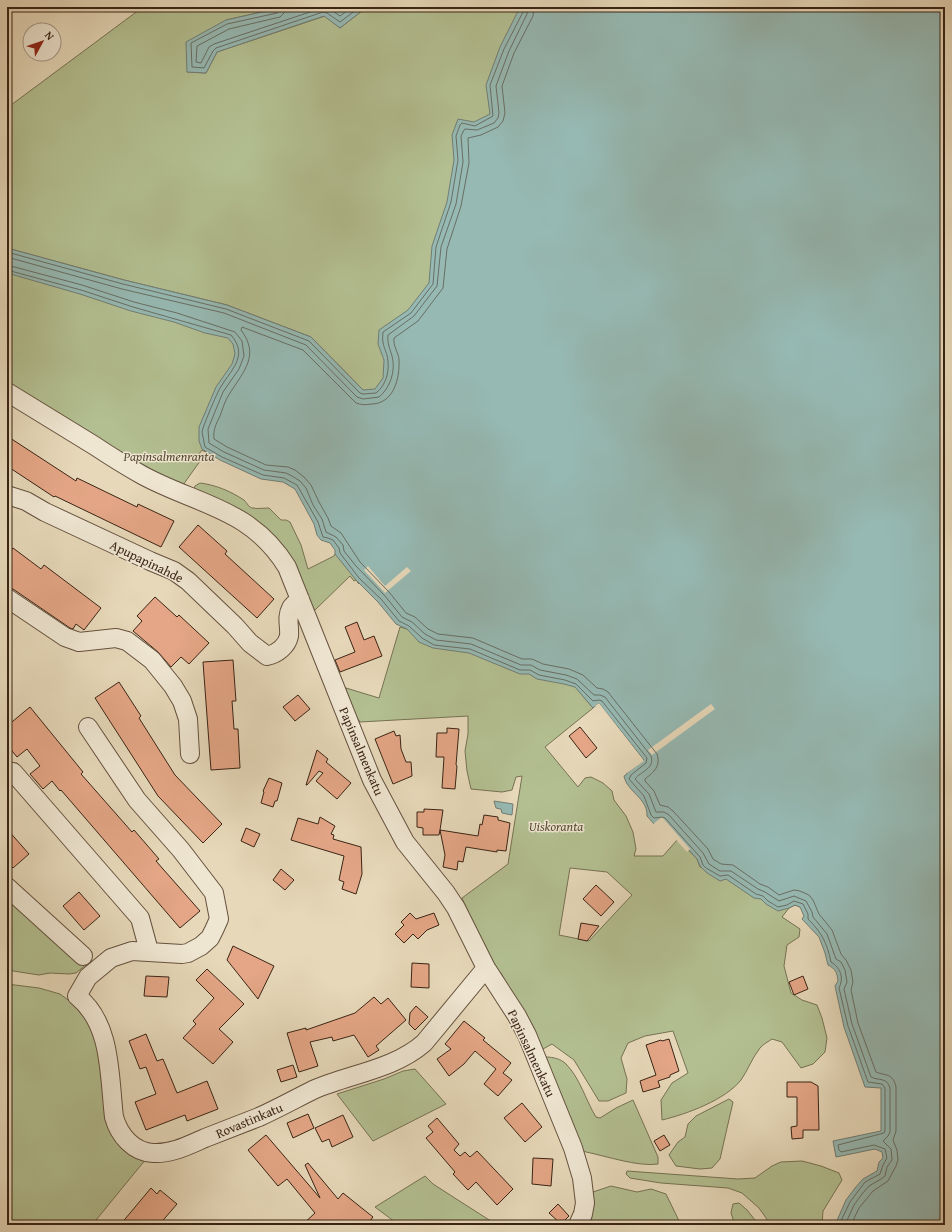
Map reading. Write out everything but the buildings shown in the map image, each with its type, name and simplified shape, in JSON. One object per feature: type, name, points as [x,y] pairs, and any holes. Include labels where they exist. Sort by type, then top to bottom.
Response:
[{"type":"street","name":"Papinsalmenkatu","points":[[7,392],[142,475],[234,515],[254,529],[281,557],[287,567],[372,780],[382,800],[405,842],[446,893],[456,908],[486,968],[517,1016],[526,1035],[572,1148],[582,1178],[585,1191],[585,1203],[583,1214],[578,1225]]},
{"type":"street","name":"Apupapinahde","points":[[7,495],[26,501],[45,512],[150,562],[174,571],[188,581],[235,626],[250,643],[267,656],[274,655],[284,646],[288,637],[288,619],[291,609],[300,600]]},
{"type":"street","points":[[7,598],[65,637],[79,642],[116,638],[127,641],[152,660],[173,686],[182,701],[188,719],[190,754]]},
{"type":"street","points":[[13,772],[140,918],[149,951],[182,954],[188,953],[201,946],[210,938],[219,919],[214,893],[181,850],[137,800],[88,727]]},
{"type":"street","points":[[7,887],[83,956]]},
{"type":"street","name":"Rovastinkatu","points":[[149,951],[132,951],[111,958],[88,977],[77,996],[89,1008],[96,1018],[104,1040],[107,1052],[116,1124],[125,1138],[137,1149],[144,1152],[160,1153],[177,1150],[258,1117],[314,1090],[413,1053],[424,1043],[486,968]]},
{"type":"green space","points":[[143,7],[285,7],[226,20],[187,72],[206,73],[217,52],[325,16],[340,28],[367,7],[543,7],[525,441],[363,390],[311,337],[227,305],[124,280],[7,248],[7,108]]},
{"type":"green space","name":"Papinsalmenranta","points":[[7,267],[243,334],[207,453],[202,450],[199,454],[203,457],[183,485],[180,486],[7,387]]},
{"type":"green space","points":[[200,483],[212,485],[228,491],[244,500],[252,508],[269,508],[281,520],[290,522],[301,545],[308,569],[334,556],[335,554],[342,554],[359,584],[350,576],[315,610],[311,606],[297,572],[194,489],[195,486]]},
{"type":"green space","name":"Uiskoranta","points":[[400,627],[577,649],[584,697],[593,708],[545,747],[578,787],[585,778],[591,777],[603,783],[612,791],[614,800],[626,816],[633,832],[636,849],[634,856],[663,856],[678,839],[697,859],[700,867],[736,869],[800,907],[795,905],[789,908],[782,917],[800,929],[799,937],[787,945],[784,966],[791,993],[802,1000],[817,1005],[827,1038],[825,1052],[813,1064],[801,1068],[782,1042],[772,1039],[760,1048],[741,1080],[725,1094],[716,1100],[694,1110],[662,1120],[661,1100],[672,1083],[688,1073],[673,1031],[645,1036],[628,1043],[621,1058],[627,1079],[626,1093],[608,1101],[599,1101],[574,1060],[552,1044],[543,1049],[537,1043],[532,1025],[509,989],[501,973],[497,972],[462,898],[508,864],[522,776],[516,777],[512,790],[502,792],[471,789],[465,751],[468,734],[468,716],[360,722],[348,702],[346,688],[379,698]],"holes":[[[570,868],[607,872],[632,895],[589,941],[559,935]]]},
{"type":"green space","points":[[7,895],[87,964],[76,973],[69,974],[50,973],[39,975],[7,970]]},
{"type":"green space","points":[[7,984],[39,988],[60,994],[79,1008],[86,1017],[98,1048],[105,1113],[146,1159],[92,1225],[7,1225]]},
{"type":"green space","points":[[546,1057],[562,1061],[571,1070],[596,1117],[600,1118],[633,1100],[658,1157],[658,1164],[650,1165],[632,1163],[586,1152],[580,1149]]},
{"type":"green space","points":[[415,1069],[446,1104],[373,1141],[337,1094],[384,1079],[403,1071]]},
{"type":"green space","points":[[729,1099],[733,1102],[720,1159],[712,1168],[700,1169],[676,1166],[669,1155],[678,1142],[685,1137],[688,1124],[696,1116]]},
{"type":"green space","points":[[802,1161],[839,1173],[842,1180],[823,1211],[822,1225],[771,1225],[759,1208],[742,1193],[728,1188],[661,1183],[630,1178],[626,1174],[627,1171],[738,1179],[755,1178],[772,1166],[781,1162]]},
{"type":"green space","points":[[425,1176],[433,1184],[497,1225],[399,1225],[375,1207]]},
{"type":"green space","points":[[611,1186],[637,1192],[651,1189],[666,1194],[681,1225],[583,1225],[593,1192]]},
{"type":"green space","points":[[739,1203],[747,1210],[759,1225],[735,1225],[731,1213],[733,1204]]},
{"type":"water","points":[[284,7],[367,7],[340,28],[324,16],[217,52],[206,73],[187,72],[186,42],[226,20]]},
{"type":"water","points":[[520,7],[945,7],[945,1225],[835,1225],[846,1200],[863,1179],[877,1171],[879,1162],[883,1158],[882,1152],[875,1149],[836,1157],[833,1141],[881,1131],[881,1088],[865,1087],[844,1027],[835,986],[838,981],[836,972],[828,965],[819,937],[802,919],[804,916],[800,907],[795,905],[778,911],[766,904],[761,899],[754,898],[726,879],[720,881],[703,869],[697,859],[662,821],[654,824],[647,816],[644,804],[626,782],[624,776],[644,760],[599,703],[593,708],[575,687],[537,679],[529,674],[520,674],[469,653],[433,648],[419,642],[407,629],[396,624],[378,602],[356,580],[335,554],[335,550],[330,543],[321,540],[317,535],[314,524],[295,489],[283,482],[261,479],[220,460],[202,449],[199,441],[199,427],[216,387],[232,364],[235,354],[233,344],[228,338],[205,333],[174,322],[131,311],[80,294],[7,273],[7,248],[124,280],[227,305],[311,337],[363,390],[375,389],[383,378],[384,360],[378,344],[379,330],[408,310],[429,283],[432,246],[447,202],[454,160],[452,135],[458,119],[474,122],[490,114],[486,85],[500,47]]},
{"type":"water","points":[[494,801],[513,804],[512,815],[502,813],[501,809],[496,808]]},
{"type":"pier","points":[[368,566],[385,586],[407,567],[411,571],[385,593],[364,570]]},
{"type":"pier","points":[[599,703],[644,761],[627,773],[626,771],[641,760],[599,706],[597,708],[595,706]]},
{"type":"pier","points":[[711,704],[715,709],[652,755],[648,750]]},
{"type":"pier","points":[[662,817],[690,849],[687,852],[661,823],[654,826],[652,825]]}]
